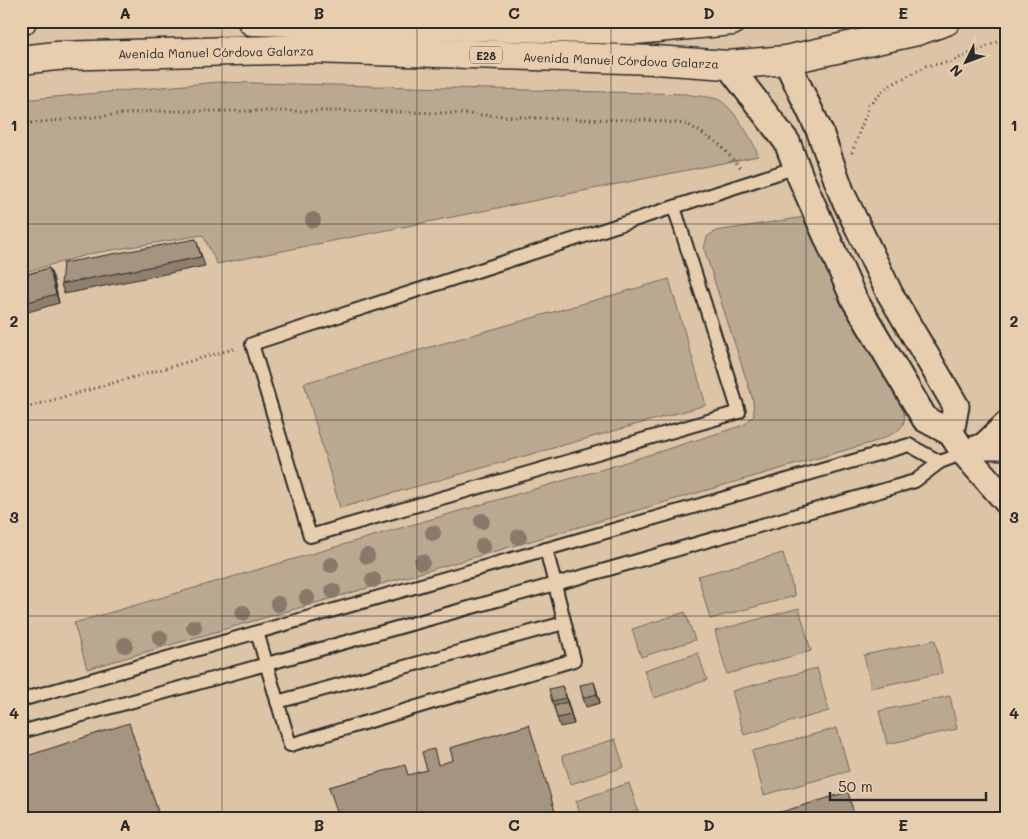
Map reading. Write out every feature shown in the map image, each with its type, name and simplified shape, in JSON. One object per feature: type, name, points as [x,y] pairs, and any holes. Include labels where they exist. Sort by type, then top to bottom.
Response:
[{"type":"main road","points":[[252,21],[635,30],[732,21]]},
{"type":"main road","name":"Avenida Manuel Córdova Galarza","points":[[21,60],[56,56],[312,49],[645,60],[728,65],[786,60],[917,31],[946,21]]},
{"type":"street","points":[[786,60],[820,132],[842,194],[890,294],[956,406],[1007,502]]},
{"type":"street","points":[[728,65],[787,142],[796,167],[854,299],[925,419],[977,444]]},
{"type":"street","points":[[977,444],[1007,424]]},
{"type":"lane","points":[[674,207],[739,412],[310,536],[252,344],[796,167]]},
{"type":"lane","points":[[21,732],[554,584],[915,480],[940,462],[977,444]]},
{"type":"lane","points":[[21,700],[909,445],[940,462]]},
{"type":"lane","points":[[258,632],[290,745],[574,660],[546,549]]},
{"type":"lane","points":[[277,702],[564,623]]},
{"type":"path","points":[[850,157],[857,144],[869,105],[887,87],[926,66],[950,62],[1007,38]]},
{"type":"path","points":[[21,124],[155,111],[447,112],[558,119],[654,120],[688,124],[703,133],[718,143],[738,164],[751,182]]},
{"type":"path","points":[[21,409],[252,344]]},
{"type":"shaded area","points":[[218,82],[685,94],[717,99],[723,102],[747,133],[758,156],[217,264],[203,235],[94,253],[21,273],[21,100]]},
{"type":"shaded area","points":[[805,217],[900,400],[904,422],[902,427],[892,434],[877,441],[87,669],[74,623],[607,468],[744,425],[754,415],[753,400],[704,249],[707,237],[716,231]]},
{"type":"shaded area","points":[[669,279],[706,405],[340,508],[304,383]]},
{"type":"shaded area","points":[[783,553],[795,596],[710,619],[698,576]]},
{"type":"shaded area","points":[[799,608],[811,651],[727,674],[715,631]]},
{"type":"shaded area","points":[[685,612],[695,640],[641,657],[632,629]]},
{"type":"shaded area","points":[[935,640],[942,673],[871,688],[864,655]]},
{"type":"shaded area","points":[[698,653],[707,680],[654,698],[644,670]]},
{"type":"shaded area","points":[[817,668],[829,711],[744,735],[732,691]]},
{"type":"shaded area","points":[[950,696],[957,729],[887,744],[879,711]]},
{"type":"shaded area","points":[[837,728],[849,771],[764,795],[752,751]]},
{"type":"shaded area","points":[[615,739],[624,767],[571,784],[562,756]]},
{"type":"shaded area","points":[[629,783],[638,811],[617,818],[581,818],[576,801]]},
{"type":"building","points":[[196,239],[201,257],[61,284],[63,263]]},
{"type":"building","points":[[49,268],[56,294],[21,304],[21,276]]},
{"type":"building","points":[[594,682],[597,694],[583,698],[580,685]]},
{"type":"building","points":[[562,686],[566,698],[552,701],[549,689]]},
{"type":"building","points":[[567,702],[571,715],[557,718],[554,706]]},
{"type":"building","points":[[129,723],[160,818],[32,818],[21,785],[21,758]]},
{"type":"building","points":[[529,725],[557,818],[339,818],[329,787],[405,765],[408,775],[427,770],[422,752],[434,749],[438,765],[453,760],[450,748]]},
{"type":"building","points":[[848,792],[855,818],[761,818]]}]
